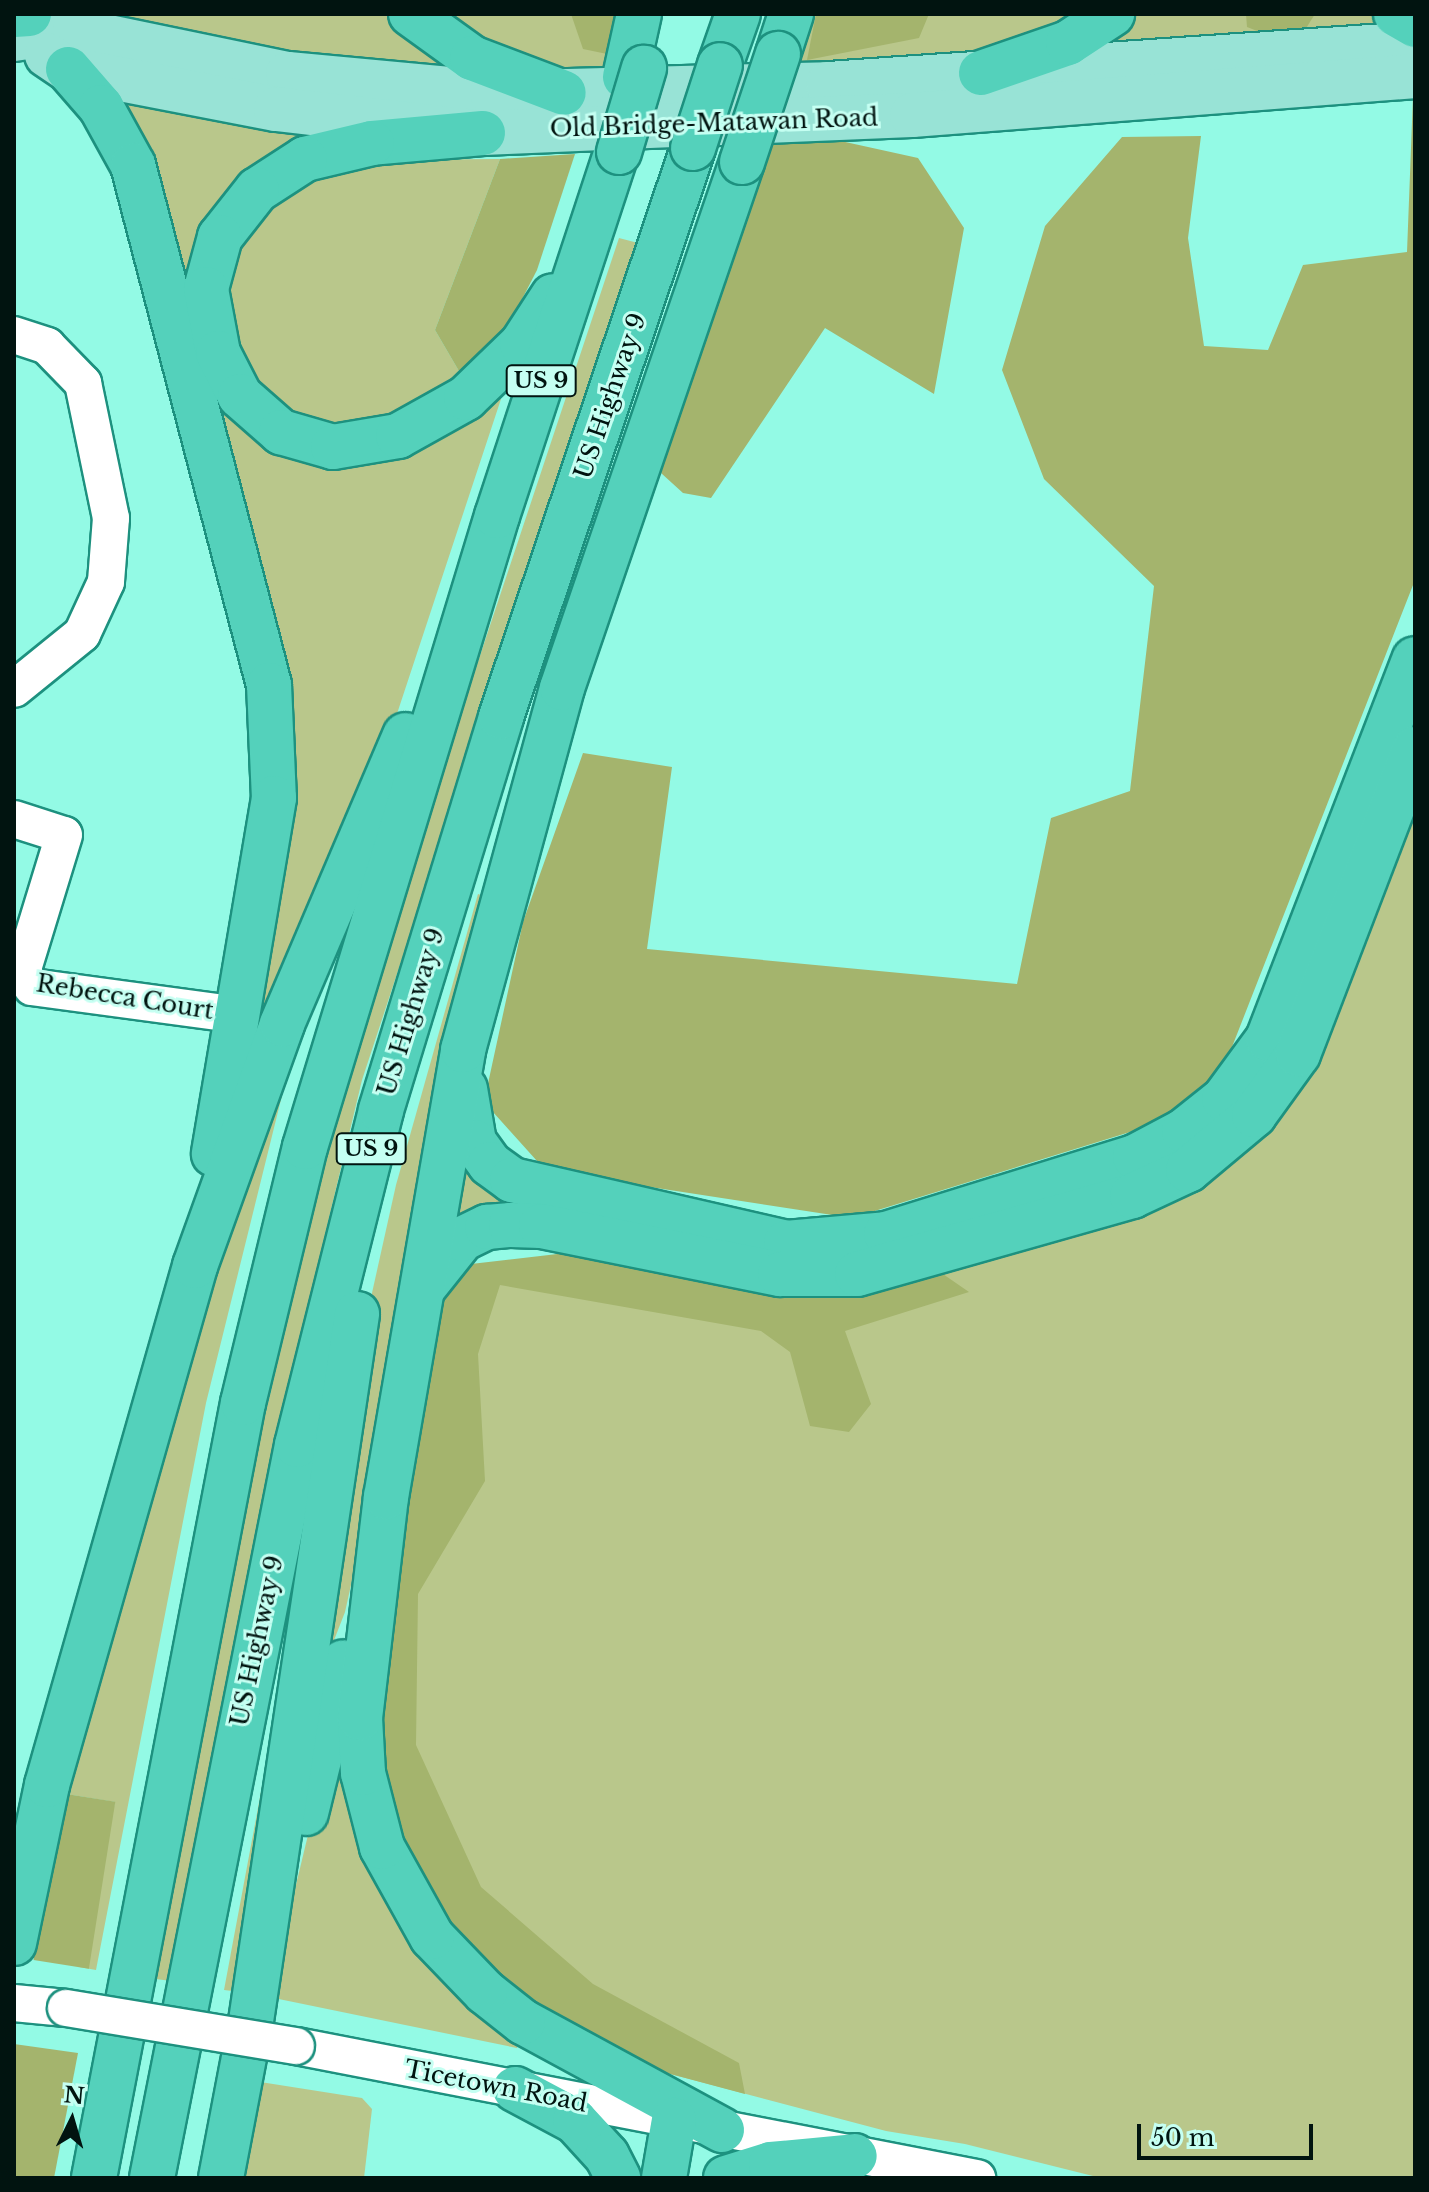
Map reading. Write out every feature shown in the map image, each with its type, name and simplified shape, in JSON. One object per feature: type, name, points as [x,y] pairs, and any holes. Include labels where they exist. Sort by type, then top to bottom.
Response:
[{"type":"highway","points":[[411,14],[472,58],[564,93]]},
{"type":"highway","points":[[634,69],[639,14]]},
{"type":"highway","name":"US 9","points":[[94,2178],[243,1403],[305,1147],[497,516],[584,247],[619,152],[634,69],[663,14]]},
{"type":"highway","name":"US Highway 9","points":[[152,2178],[297,1445],[381,1110],[501,717],[738,14]]},
{"type":"highway","points":[[981,73],[1068,43],[1112,14]]},
{"type":"highway","points":[[1396,14],[1415,25]]},
{"type":"highway","points":[[722,2130],[503,2008],[432,1937],[405,1897],[374,1819],[360,1740],[386,1497],[463,1050],[562,688],[785,34]]},
{"type":"highway","points":[[68,69],[101,107],[133,165],[269,685],[274,798],[195,1266]]},
{"type":"highway","points":[[483,133],[372,143],[318,156],[257,190],[220,237],[206,289],[218,353],[240,396],[281,432],[333,447],[398,436],[466,398],[522,344],[584,247]]},
{"type":"highway","points":[[14,1943],[47,1785],[195,1266],[282,1024],[497,516]]},
{"type":"highway","points":[[463,1050],[468,1128],[482,1155],[512,1180],[786,1243],[886,1234],[1135,1157],[1211,1111],[1245,1076],[1268,1039],[1415,659]]},
{"type":"highway","points":[[420,1294],[451,1248],[473,1232],[499,1225],[541,1226],[780,1274],[857,1274],[1132,1196],[1188,1170],[1254,1115],[1298,1054],[1415,749]]},
{"type":"highway","points":[[221,2178],[251,2021],[371,1233],[381,1110]]},
{"type":"highway","points":[[251,2021],[386,1497]]},
{"type":"highway","points":[[14,1858],[47,1785]]},
{"type":"highway","points":[[515,2089],[575,2121],[607,2156],[618,2178]]},
{"type":"highway","points":[[664,2178],[674,2120]]},
{"type":"highway","points":[[726,2178],[771,2164],[855,2156]]},
{"type":"main road","name":"Old Bridge-Matawan Road","points":[[20,27],[75,30],[288,74],[446,93],[564,93],[981,73],[1415,44]]},
{"type":"main road","name":"Old Bridge-Matawan Road","points":[[20,27],[68,69],[276,109],[483,133],[912,115],[1415,76]]},
{"type":"street","points":[[14,335],[47,346],[83,383],[111,518],[106,582],[82,634],[14,689]]},
{"type":"street","name":"Rebecca Court","points":[[14,819],[64,835],[22,972],[32,987],[238,1015]]},
{"type":"street","name":"Ticetown Road","points":[[14,2003],[66,2008],[296,2046],[955,2176]]},
{"type":"green space","points":[[121,14],[394,14],[463,71],[385,73],[104,17]]},
{"type":"green space","points":[[430,14],[624,14],[605,76],[544,70]]},
{"type":"green space","points":[[571,14],[623,14],[612,55],[583,49]]},
{"type":"green space","points":[[808,14],[1091,14],[1010,52],[797,68],[814,19]]},
{"type":"green space","points":[[816,14],[929,14],[919,38],[807,60]]},
{"type":"green space","points":[[1132,14],[1371,14],[1379,26],[1084,51]]},
{"type":"green space","points":[[1246,14],[1315,14],[1303,33],[1270,36],[1247,27]]},
{"type":"green space","points":[[120,96],[337,134],[197,276],[296,449],[500,395],[501,399],[388,741],[239,1095],[285,782]]},
{"type":"green space","points":[[1413,96],[1415,580],[1221,1075],[1185,1115],[852,1218],[546,1171],[484,1102],[523,922],[583,753],[672,767],[647,949],[1017,984],[1051,818],[1130,791],[1154,586],[1044,479],[1002,370],[1045,226],[1122,137],[1201,136],[1188,238],[1204,346],[1268,350],[1303,265],[1407,252]]},
{"type":"green space","points":[[818,136],[918,158],[964,228],[934,394],[825,328],[711,498],[683,493],[661,473],[770,144]]},
{"type":"green space","points":[[575,154],[537,270],[498,346],[463,378],[435,330],[500,159]]},
{"type":"green space","points":[[500,159],[435,330],[463,378],[420,411],[359,430],[299,414],[260,392],[236,346],[226,272],[243,226],[277,194],[364,160]]},
{"type":"green space","points":[[619,238],[638,243],[362,1080],[264,1490],[172,1981],[147,1978],[243,1507],[347,1073],[398,902]]},
{"type":"green space","points":[[1415,788],[1415,2178],[1101,2178],[965,2144],[886,2131],[663,2072],[570,2026],[378,1780],[471,1264],[841,1299],[1197,1187],[1299,1093]]},
{"type":"green space","points":[[478,894],[486,897],[369,1504],[345,1612],[317,1684],[358,1356],[396,1185]]},
{"type":"green space","points":[[295,1043],[206,1403],[96,1970],[79,1967],[115,1802],[60,1793],[233,1189]]},
{"type":"green space","points":[[459,1148],[559,1207],[452,1223]]},
{"type":"green space","points":[[566,1253],[750,1292],[836,1295],[940,1272],[969,1292],[845,1331],[871,1404],[849,1432],[810,1426],[790,1352],[761,1331],[500,1285],[478,1354],[485,1481],[418,1594],[416,1745],[481,1887],[593,1984],[739,2063],[745,2094],[663,2072],[570,2026],[496,1980],[446,1928],[394,1837],[376,1720],[415,1433],[445,1294],[471,1264]]},
{"type":"green space","points":[[340,1702],[521,2036],[517,2048],[269,1997]]},
{"type":"green space","points":[[263,1781],[276,1783],[241,1992],[224,1990]]},
{"type":"green space","points":[[60,1793],[115,1802],[89,1969],[34,1960]]},
{"type":"green space","points":[[14,2044],[78,2053],[54,2178],[14,2178]]},
{"type":"green space","points":[[254,2081],[362,2098],[372,2109],[364,2178],[236,2178]]}]
